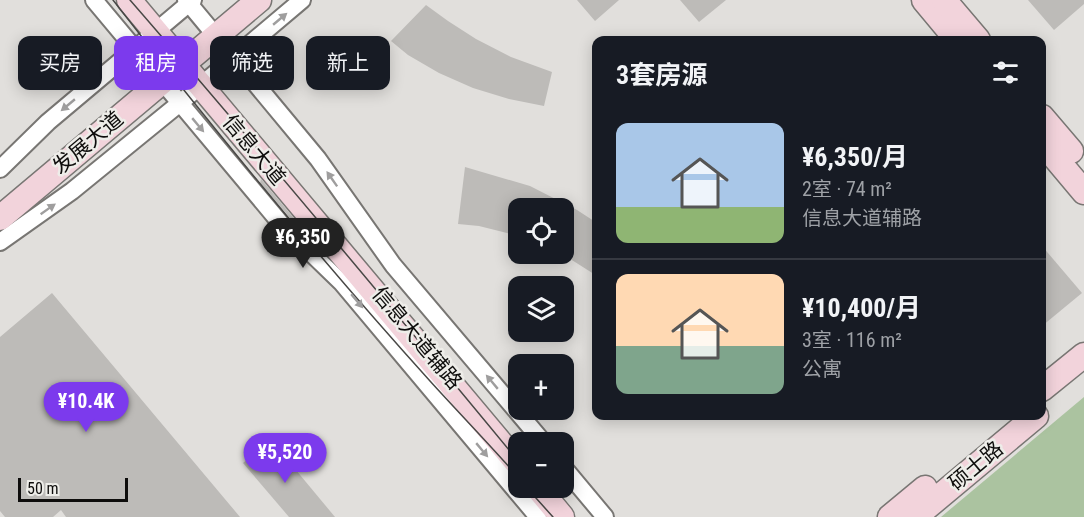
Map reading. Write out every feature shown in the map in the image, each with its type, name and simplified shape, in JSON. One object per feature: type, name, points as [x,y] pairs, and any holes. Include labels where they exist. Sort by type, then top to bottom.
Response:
[{"type":"street","name":"信息大道辅路","points":[[93,0],[124,36]]},
{"type":"street","name":"信息大道","points":[[129,0],[169,36]]},
{"type":"street","name":"信息大道","points":[[148,0],[161,27]]},
{"type":"street","name":"发展大道","points":[[212,30],[237,0]]},
{"type":"street","name":"发展大道","points":[[198,42],[212,30],[260,0]]},
{"type":"street","points":[[259,36],[302,0]]},
{"type":"street","points":[[924,0],[955,36]]},
{"type":"street","points":[[944,0],[975,36]]},
{"type":"street","name":"信息大道辅路","points":[[190,1],[217,36]]},
{"type":"street","points":[[150,36],[190,1]]},
{"type":"street","points":[[0,169],[48,122],[114,67]]},
{"type":"street","name":"信息大道","points":[[198,71],[508,452]]},
{"type":"street","points":[[0,242],[72,191],[210,78]]},
{"type":"street","name":"信息大道","points":[[206,81],[511,432]]},
{"type":"street","name":"发展大道","points":[[0,199],[139,90]]},
{"type":"street","name":"发展大道","points":[[0,218],[142,90]]},
{"type":"street","name":"信息大道辅路","points":[[168,90],[282,225],[342,283],[538,517]]},
{"type":"street","name":"信息大道辅路","points":[[261,90],[318,159],[393,265],[535,432]]},
{"type":"street","points":[[1046,122],[1084,167]]},
{"type":"street","points":[[1046,147],[1084,192]]},
{"type":"street","points":[[1046,386],[1084,355]]},
{"type":"street","points":[[1046,407],[1084,376]]},
{"type":"street","name":"硕士路","points":[[890,517],[1006,420]]},
{"type":"street","name":"硕士路","points":[[915,517],[1031,420]]},
{"type":"street","points":[[574,480],[605,517]]},
{"type":"street","points":[[546,498],[562,517]]},
{"type":"street","points":[[566,498],[582,517]]},
{"type":"green space","points":[[1084,397],[1084,517],[941,517]]},
{"type":"building","points":[[577,0],[619,0],[595,21]]},
{"type":"building","points":[[680,0],[726,0],[699,22]]},
{"type":"building","points":[[1028,0],[1084,0],[1084,4],[1054,30]]},
{"type":"building","points":[[426,5],[476,39],[511,57],[552,72],[544,106],[509,99],[473,88],[439,73],[408,55],[391,41]]},
{"type":"building","points":[[465,167],[530,186],[554,198],[508,198],[508,233],[479,226],[458,224]]},
{"type":"building","points":[[261,179],[308,235],[260,183]]},
{"type":"building","points":[[574,208],[592,220],[592,273],[574,261]]},
{"type":"building","points":[[1046,251],[1082,293],[1046,323]]},
{"type":"building","points":[[52,293],[240,517],[66,517],[61,510],[53,517],[5,517],[0,511],[0,337]]},
{"type":"building","points":[[271,440],[335,517],[289,517],[243,463]]},
{"type":"tram line","points":[[113,0],[228,145],[308,241],[389,335],[508,466]]},
{"type":"tram line","points":[[130,0],[508,449]]},
{"type":"tram line","points":[[536,498],[553,517]]}]
